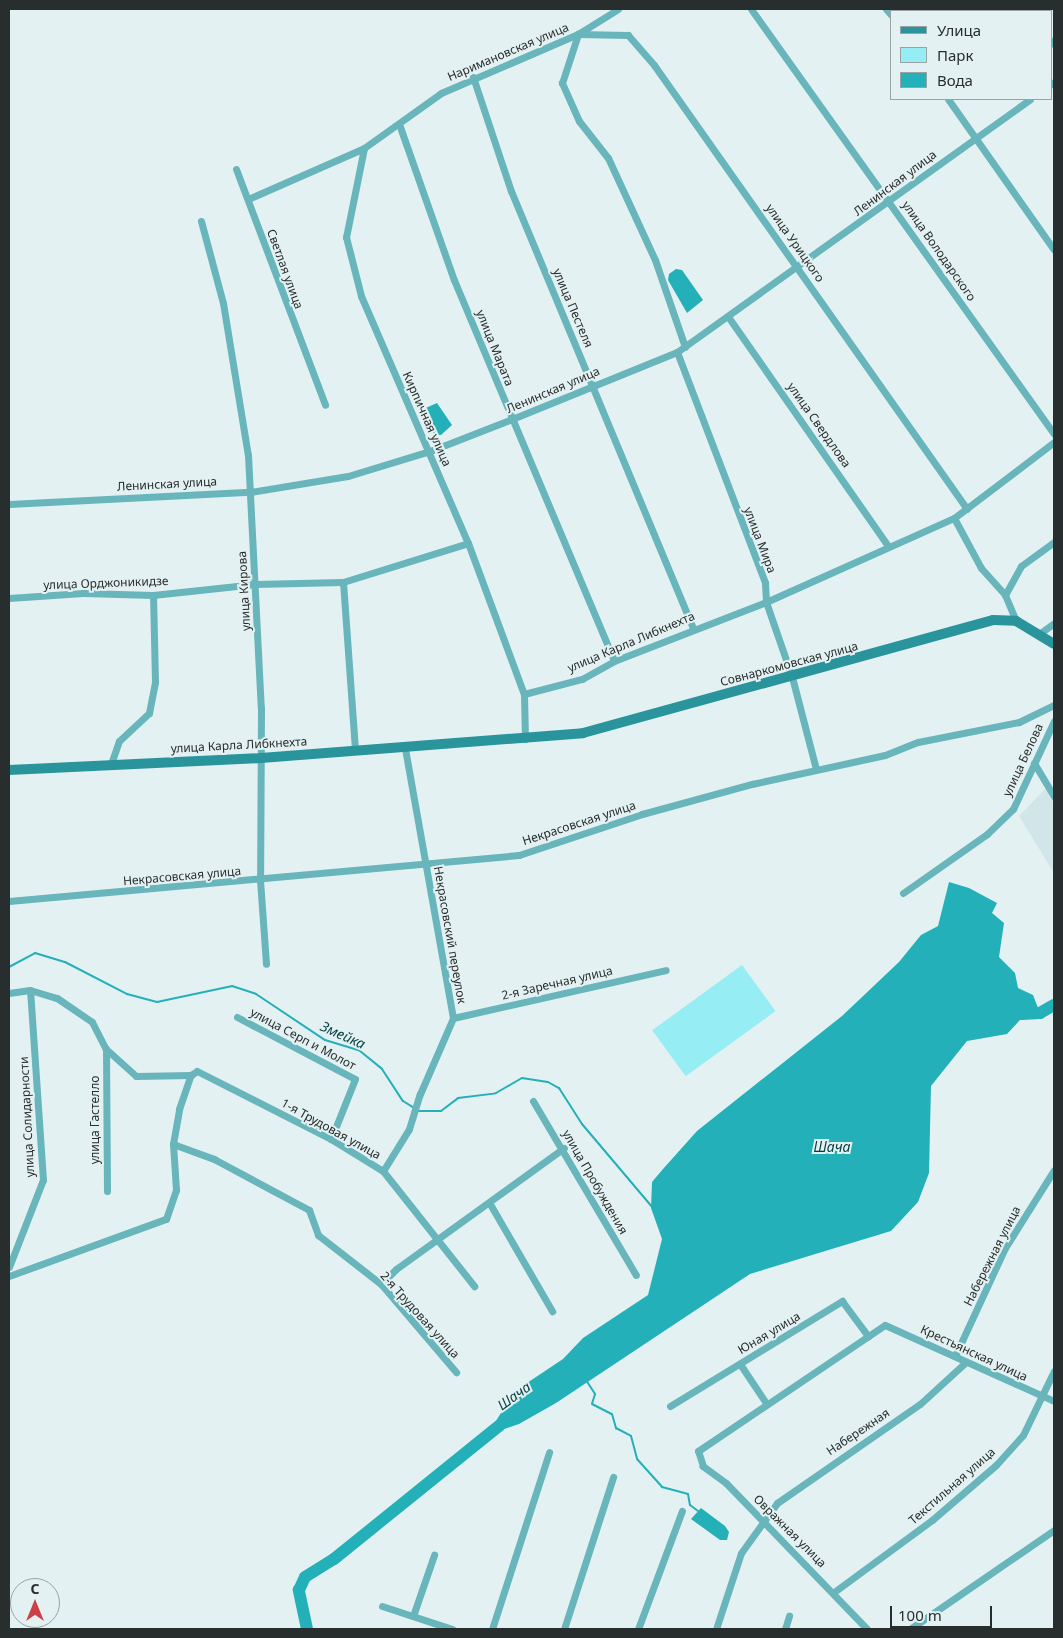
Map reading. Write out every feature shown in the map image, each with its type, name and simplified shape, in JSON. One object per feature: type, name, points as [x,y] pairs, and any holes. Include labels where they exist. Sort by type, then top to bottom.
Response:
[{"type":"street","name":"Наримановская улица","points":[[248,199],[364,148],[441,93],[472,77],[578,34],[618,9]]},
{"type":"street","name":"улица Володарского","points":[[751,9],[1054,434]]},
{"type":"street","name":"улица Урицкого","points":[[578,34],[628,35],[654,65],[799,267],[967,509]]},
{"type":"street","points":[[578,34],[562,82],[579,122],[608,158],[654,260],[685,346]]},
{"type":"street","name":"улица Пестеля","points":[[472,77],[511,191],[693,628]]},
{"type":"street","points":[[949,100],[1054,250]]},
{"type":"street","name":"Ленинская улица","points":[[9,504],[250,492],[348,476],[430,451],[512,419],[593,384],[677,352],[728,318],[890,202],[974,136],[1028,100]]},
{"type":"street","name":"улица Марата","points":[[399,124],[454,280],[614,661]]},
{"type":"street","name":"Кирпичная улица","points":[[364,148],[346,237],[361,296],[430,451],[468,544],[524,694]]},
{"type":"street","name":"Светлая улица","points":[[236,169],[325,404]]},
{"type":"street","name":"улица Кирова","points":[[201,221],[223,303],[248,455],[261,758],[260,880],[266,964]]},
{"type":"street","name":"улица Свердлова","points":[[728,318],[888,546]]},
{"type":"street","name":"улица Мира","points":[[677,352],[765,584],[766,602],[792,677],[816,769]]},
{"type":"street","name":"улица Карла Либкнехта","points":[[524,694],[582,679],[614,661],[693,628],[766,602],[954,518],[1054,442]]},
{"type":"street","points":[[954,518],[981,568],[1005,595],[1016,621]]},
{"type":"street","points":[[1005,595],[1020,566],[1054,542]]},
{"type":"street","name":"улица Орджоникидзе","points":[[9,598],[83,593],[153,595],[255,584],[342,582],[468,544]]},
{"type":"street","points":[[342,582],[355,750]]},
{"type":"street","points":[[111,764],[119,741],[149,712],[155,682],[153,595]]},
{"type":"street","name":"Совнаркомовская улица","points":[[525,739],[583,733],[792,677],[993,620],[1016,621],[1054,644]]},
{"type":"street","points":[[1039,634],[1054,623]]},
{"type":"street","points":[[524,694],[525,739]]},
{"type":"street","name":"Некрасовская улица","points":[[9,901],[260,880],[518,855],[642,814],[816,769],[885,755],[918,742],[1019,722],[1054,705]]},
{"type":"street","name":"улица Белова","points":[[903,893],[987,834],[1013,809],[1054,721]]},
{"type":"street","name":"улица Карла Либкнехта","points":[[9,770],[261,758],[525,739]]},
{"type":"street","name":"Некрасовский переулок","points":[[383,1171],[411,1124],[420,1094],[453,1018],[405,748]]},
{"type":"street","points":[[1034,762],[1054,796]]},
{"type":"street","name":"2-я Заречная улица","points":[[453,1018],[666,970]]},
{"type":"street","points":[[9,993],[30,990],[57,998],[92,1022],[106,1048],[136,1076],[191,1075],[178,1109],[173,1144],[176,1190],[166,1219],[9,1276]]},
{"type":"street","name":"улица Солидарности","points":[[9,1267],[43,1180],[30,990]]},
{"type":"street","name":"улица Серп и Молот","points":[[237,1017],[355,1079],[331,1139]]},
{"type":"street","name":"улица Гастелло","points":[[106,1048],[107,1191]]},
{"type":"street","name":"1-я Трудовая улица","points":[[191,1075],[197,1071],[331,1139],[383,1171],[474,1286]]},
{"type":"street","name":"улица Пробуждения","points":[[533,1101],[564,1148],[636,1275]]},
{"type":"street","name":"2-я Трудовая улица","points":[[173,1144],[214,1159],[309,1210],[318,1235],[381,1284],[456,1372]]},
{"type":"street","points":[[381,1284],[438,1239],[490,1204],[564,1148]]},
{"type":"street","name":"Набережная улица","points":[[955,1356],[1005,1248],[1054,1170]]},
{"type":"street","points":[[490,1204],[552,1311]]},
{"type":"street","name":"Юная улица","points":[[670,1406],[842,1301],[868,1336]]},
{"type":"street","name":"Крестьянская улица","points":[[868,1336],[885,1325],[1054,1401]]},
{"type":"street","points":[[740,1364],[766,1403],[868,1336]]},
{"type":"street","name":"Набережная","points":[[716,1629],[741,1554],[777,1503],[920,1404],[966,1362]]},
{"type":"street","name":"Текстильная улица","points":[[834,1592],[932,1520],[996,1465],[1023,1434],[1043,1397],[1054,1371]]},
{"type":"street","name":"Овражная улица","points":[[766,1403],[698,1451],[703,1466],[726,1482],[834,1592],[867,1629]]},
{"type":"street","points":[[492,1629],[549,1452]]},
{"type":"street","points":[[564,1629],[613,1477]]},
{"type":"street","points":[[638,1629],[682,1511]]},
{"type":"street","points":[[910,1629],[1054,1530]]},
{"type":"street","points":[[413,1616],[434,1555]]},
{"type":"street","points":[[382,1606],[452,1629]]},
{"type":"street","points":[[785,1629],[789,1616]]},
{"type":"shaded area","points":[[1046,788],[1054,804],[1054,873],[1019,816]]},
{"type":"green space","points":[[742,965],[776,1011],[686,1076],[652,1030]]},
{"type":"water","points":[[676,269],[682,270],[703,300],[687,313],[668,280],[669,274]]},
{"type":"water","points":[[437,403],[452,425],[441,435],[434,435],[429,419],[421,410]]},
{"type":"water","name":"Шача","points":[[949,882],[969,888],[997,903],[992,913],[1004,923],[999,957],[1015,973],[1018,988],[1033,995],[1040,1013],[1020,1020],[1007,1034],[967,1041],[931,1086],[929,1173],[918,1202],[891,1231],[750,1274],[556,1403],[519,1424],[487,1435],[515,1391],[563,1359],[583,1338],[648,1295],[662,1239],[651,1208],[652,1182],[697,1131],[842,1016],[899,962],[921,935],[938,926]]},
{"type":"water","points":[[701,1508],[725,1526],[729,1532],[727,1540],[720,1540],[691,1519]]},
{"type":"waterway","name":"Змейка","points":[[9,967],[35,953],[65,962],[127,994],[157,1002],[232,986],[256,994],[325,1040],[360,1051],[382,1069],[403,1101],[414,1108]]},
{"type":"waterway","name":"Шача","points":[[1022,1014],[1040,1013],[1054,1005]]},
{"type":"waterway","name":"Змейка","points":[[418,1111],[441,1111],[458,1098],[496,1093],[522,1078],[548,1082],[559,1088],[582,1124],[653,1208]]},
{"type":"waterway","points":[[586,1380],[595,1394],[592,1404],[612,1414],[616,1428],[631,1436],[637,1459],[662,1487],[688,1494],[690,1505],[698,1511]]},
{"type":"waterway","name":"Шача","points":[[307,1629],[299,1590],[305,1577],[334,1559],[500,1425]]}]
